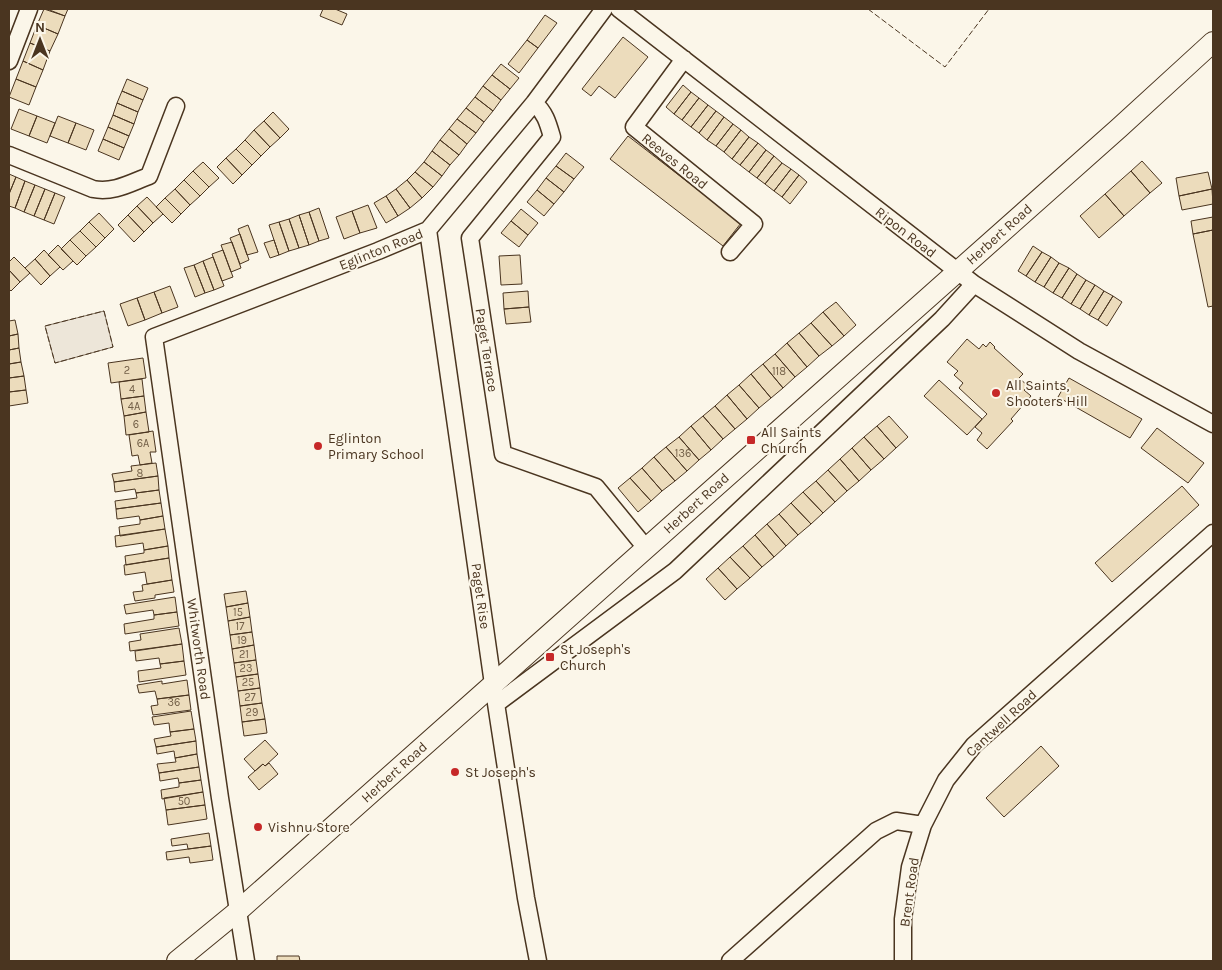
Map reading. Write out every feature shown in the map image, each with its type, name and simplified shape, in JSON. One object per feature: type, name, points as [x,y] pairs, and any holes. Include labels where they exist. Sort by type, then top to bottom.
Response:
[{"type":"street","points":[[9,61],[29,9]]},
{"type":"street","name":"Eglinton Road","points":[[154,337],[378,252],[428,230],[534,103],[604,9]]},
{"type":"street","name":"Ripon Road","points":[[619,9],[974,284],[1080,351],[1213,424]]},
{"type":"street","name":"Herbert Road","points":[[177,961],[238,911],[1213,42]]},
{"type":"street","name":"Reeves Road","points":[[684,59],[634,127],[754,224],[730,252]]},
{"type":"street","name":"Paget Terrace","points":[[534,103],[540,108],[548,121],[552,137],[470,238],[503,454],[596,487],[646,548]]},
{"type":"street","points":[[9,155],[93,188],[104,191],[116,189],[149,176],[176,106]]},
{"type":"street","name":"Paget Rise","points":[[428,230],[496,704],[526,898],[538,961]]},
{"type":"street","name":"Herbert Road","points":[[496,704],[676,571],[942,319],[974,284]]},
{"type":"street","name":"Whitworth Road","points":[[154,337],[220,798],[246,961]]},
{"type":"street","name":"Cantwell Road","points":[[923,825],[946,780],[974,745],[1213,533]]},
{"type":"street","points":[[730,961],[876,831],[896,821],[923,825]]},
{"type":"street","name":"Brent Road","points":[[903,961],[903,919],[910,867],[923,825]]},
{"type":"shaded area","points":[[104,311],[113,347],[55,363],[45,326]]},
{"type":"building","points":[[44,9],[65,16],[58,34],[37,25]]},
{"type":"building","points":[[47,9],[68,9],[65,16]]},
{"type":"building","points":[[323,9],[335,9],[347,14],[342,25],[320,16]]},
{"type":"building","points":[[545,15],[557,23],[538,48],[527,40]]},
{"type":"building","points":[[37,25],[58,34],[50,51],[30,43]]},
{"type":"building","points":[[623,37],[648,57],[615,98],[599,86],[591,96],[582,89]]},
{"type":"building","points":[[527,40],[538,48],[519,73],[508,64]]},
{"type":"building","points":[[30,43],[50,51],[43,70],[23,61]]},
{"type":"building","points":[[23,61],[43,70],[36,87],[16,79]]},
{"type":"building","points":[[501,64],[519,78],[510,89],[492,75]]},
{"type":"building","points":[[492,75],[510,89],[501,100],[483,86]]},
{"type":"building","points":[[16,79],[36,87],[29,105],[9,97]]},
{"type":"building","points":[[127,79],[148,88],[143,100],[122,91]]},
{"type":"building","points":[[683,85],[691,92],[674,114],[666,107]]},
{"type":"building","points":[[483,86],[501,100],[493,111],[475,97]]},
{"type":"building","points":[[122,91],[143,100],[138,112],[117,103]]},
{"type":"building","points":[[691,92],[699,98],[682,120],[674,114]]},
{"type":"building","points":[[475,97],[493,111],[484,122],[466,108]]},
{"type":"building","points":[[699,98],[708,105],[691,127],[682,120]]},
{"type":"building","points":[[117,103],[138,112],[134,124],[113,115]]},
{"type":"building","points":[[708,105],[716,111],[699,133],[691,127]]},
{"type":"building","points":[[466,108],[484,122],[476,133],[457,119]]},
{"type":"building","points":[[19,109],[37,116],[29,136],[11,129]]},
{"type":"building","points":[[716,111],[724,117],[707,140],[699,133]]},
{"type":"building","points":[[273,112],[289,129],[280,138],[264,121]]},
{"type":"building","points":[[113,115],[134,124],[129,136],[108,127]]},
{"type":"building","points":[[37,116],[55,123],[47,143],[29,136]]},
{"type":"building","points":[[58,116],[76,123],[68,143],[50,136]]},
{"type":"building","points":[[724,117],[733,124],[716,146],[707,140]]},
{"type":"building","points":[[457,119],[476,133],[467,144],[449,129]]},
{"type":"building","points":[[264,121],[280,138],[270,147],[254,130]]},
{"type":"building","points":[[76,123],[94,130],[86,150],[68,143]]},
{"type":"building","points":[[733,124],[741,130],[724,152],[716,146]]},
{"type":"building","points":[[108,127],[129,136],[124,148],[103,139]]},
{"type":"building","points":[[449,129],[467,144],[459,155],[440,140]]},
{"type":"building","points":[[254,130],[270,147],[261,156],[245,140]]},
{"type":"building","points":[[741,130],[749,137],[732,159],[724,152]]},
{"type":"building","points":[[628,136],[741,223],[723,246],[610,159]]},
{"type":"building","points":[[749,137],[758,143],[740,165],[732,159]]},
{"type":"building","points":[[103,139],[124,148],[119,160],[98,151]]},
{"type":"building","points":[[245,140],[261,156],[252,165],[236,149]]},
{"type":"building","points":[[440,140],[459,155],[450,165],[432,151]]},
{"type":"building","points":[[758,143],[766,150],[749,172],[740,165]]},
{"type":"building","points":[[236,149],[252,165],[242,175],[226,158]]},
{"type":"building","points":[[766,150],[774,156],[757,178],[749,172]]},
{"type":"building","points":[[432,151],[450,165],[442,176],[424,162]]},
{"type":"building","points":[[566,153],[584,167],[574,179],[556,166]]},
{"type":"building","points":[[774,156],[782,163],[765,184],[757,178]]},
{"type":"building","points":[[226,158],[242,175],[233,184],[217,167]]},
{"type":"building","points":[[1142,161],[1162,183],[1150,193],[1131,171]]},
{"type":"building","points":[[203,162],[219,178],[209,187],[193,171]]},
{"type":"building","points":[[424,162],[442,176],[433,187],[415,172]]},
{"type":"building","points":[[782,163],[791,169],[774,191],[765,184]]},
{"type":"building","points":[[556,166],[574,179],[564,192],[546,178]]},
{"type":"building","points":[[791,169],[799,175],[782,197],[774,191]]},
{"type":"building","points":[[193,171],[209,187],[200,196],[184,180]]},
{"type":"building","points":[[1131,171],[1150,193],[1124,216],[1105,194]]},
{"type":"building","points":[[415,172],[433,187],[422,198],[407,180]]},
{"type":"building","points":[[1208,172],[1212,189],[1179,196],[1176,178]]},
{"type":"building","points":[[9,174],[16,177],[9,194]]},
{"type":"building","points":[[799,175],[807,182],[790,204],[782,197]]},
{"type":"building","points":[[16,177],[25,181],[15,208],[9,206],[9,194]]},
{"type":"building","points":[[546,178],[564,192],[554,204],[537,190]]},
{"type":"building","points":[[184,180],[200,196],[190,205],[175,189]]},
{"type":"building","points":[[407,180],[422,198],[410,208],[396,189]]},
{"type":"building","points":[[25,181],[35,185],[24,212],[15,208]]},
{"type":"building","points":[[35,185],[45,189],[34,216],[24,212]]},
{"type":"building","points":[[45,189],[55,193],[44,220],[34,216]]},
{"type":"building","points":[[175,189],[190,205],[181,214],[165,198]]},
{"type":"building","points":[[396,189],[410,208],[398,216],[386,196]]},
{"type":"building","points":[[1212,189],[1213,204],[1182,210],[1179,196]]},
{"type":"building","points":[[537,190],[554,204],[544,216],[527,202]]},
{"type":"building","points":[[55,193],[65,197],[54,224],[44,220]]},
{"type":"building","points":[[1105,194],[1124,216],[1099,238],[1080,216]]},
{"type":"building","points":[[386,196],[398,216],[386,223],[374,203]]},
{"type":"building","points":[[147,197],[163,214],[153,223],[137,206]]},
{"type":"building","points":[[165,198],[181,214],[172,223],[156,207]]},
{"type":"building","points":[[368,205],[377,228],[360,233],[352,211]]},
{"type":"building","points":[[137,206],[153,223],[144,232],[128,215]]},
{"type":"building","points":[[319,208],[329,238],[319,241],[309,212]]},
{"type":"building","points":[[521,209],[538,223],[528,235],[511,221]]},
{"type":"building","points":[[352,211],[360,233],[344,239],[336,217]]},
{"type":"building","points":[[309,212],[319,241],[309,245],[299,215]]},
{"type":"building","points":[[99,213],[114,229],[105,238],[89,222]]},
{"type":"building","points":[[128,215],[144,232],[134,242],[118,225]]},
{"type":"building","points":[[299,215],[309,245],[299,248],[289,219]]},
{"type":"building","points":[[1213,217],[1213,230],[1193,234],[1191,221]]},
{"type":"building","points":[[289,219],[299,248],[289,251],[279,222]]},
{"type":"building","points":[[511,221],[528,235],[519,247],[501,233]]},
{"type":"building","points":[[89,222],[105,238],[96,247],[80,231]]},
{"type":"building","points":[[279,222],[289,251],[279,255],[269,225]]},
{"type":"building","points":[[248,225],[258,252],[247,255],[238,229]]},
{"type":"building","points":[[1213,230],[1213,306],[1208,307],[1193,234]]},
{"type":"building","points":[[80,231],[96,247],[86,256],[70,240]]},
{"type":"building","points":[[240,234],[249,260],[240,264],[230,238]]},
{"type":"building","points":[[70,240],[86,256],[77,265],[61,249]]},
{"type":"building","points":[[274,240],[279,255],[270,258],[264,243]]},
{"type":"building","points":[[232,242],[241,268],[231,272],[221,245]]},
{"type":"building","points":[[58,245],[73,261],[63,270],[48,255]]},
{"type":"building","points":[[1033,246],[1042,252],[1026,276],[1018,271]]},
{"type":"building","points":[[44,250],[60,267],[50,276],[35,259]]},
{"type":"building","points":[[223,250],[233,277],[222,281],[212,254]]},
{"type":"building","points":[[1042,252],[1051,257],[1035,282],[1026,276]]},
{"type":"building","points":[[520,255],[522,284],[501,285],[499,256]]},
{"type":"building","points":[[14,257],[30,273],[20,282],[9,270],[9,262]]},
{"type":"building","points":[[213,257],[224,286],[214,290],[203,261]]},
{"type":"building","points":[[1051,257],[1059,263],[1044,287],[1035,282]]},
{"type":"building","points":[[35,259],[50,276],[41,285],[25,268]]},
{"type":"building","points":[[203,261],[214,290],[205,293],[194,265]]},
{"type":"building","points":[[1059,263],[1069,268],[1053,293],[1044,287]]},
{"type":"building","points":[[194,265],[205,293],[195,297],[184,268]]},
{"type":"building","points":[[1069,268],[1077,274],[1062,298],[1053,293]]},
{"type":"building","points":[[9,270],[20,282],[11,291],[9,289]]},
{"type":"building","points":[[1077,274],[1086,280],[1071,304],[1062,298]]},
{"type":"building","points":[[1086,280],[1095,285],[1080,309],[1071,304]]},
{"type":"building","points":[[1095,285],[1104,291],[1089,315],[1080,309]]},
{"type":"building","points":[[170,286],[178,307],[162,313],[154,292]]},
{"type":"building","points":[[528,291],[529,307],[504,309],[503,293]]},
{"type":"building","points":[[1104,291],[1113,296],[1098,320],[1089,315]]},
{"type":"building","points":[[154,292],[162,313],[145,320],[137,298]]},
{"type":"building","points":[[1113,296],[1122,302],[1107,326],[1098,320]]},
{"type":"building","points":[[137,298],[145,320],[128,326],[120,304]]},
{"type":"building","points":[[836,302],[856,325],[844,336],[823,312]]},
{"type":"building","points":[[529,307],[531,322],[506,324],[504,309]]},
{"type":"building","points":[[823,312],[844,336],[832,346],[811,323]]},
{"type":"building","points":[[15,320],[18,334],[9,336],[9,321]]},
{"type":"building","points":[[811,323],[832,346],[819,356],[799,333]]},
{"type":"building","points":[[799,333],[819,356],[807,367],[787,343]]},
{"type":"building","points":[[18,334],[19,348],[9,350],[9,336]]},
{"type":"building","name":"All Saints, Shooters Hill","points":[[967,339],[979,349],[983,344],[986,347],[990,342],[994,348],[1023,374],[1019,378],[1028,386],[1024,390],[1031,396],[1011,419],[1013,421],[987,449],[977,440],[982,433],[975,427],[987,414],[959,388],[963,383],[954,375],[958,371],[947,362]]},
{"type":"building","points":[[787,343],[807,367],[795,377],[775,354]]},
{"type":"building","points":[[19,348],[21,362],[9,364],[9,350]]},
{"type":"building","points":[[775,354],[795,377],[783,388],[763,364]]},
{"type":"building","points":[[143,358],[146,378],[111,383],[108,363]]},
{"type":"building","points":[[21,362],[24,376],[9,378],[9,364]]},
{"type":"building","points":[[763,364],[783,388],[771,398],[751,374]]},
{"type":"building","points":[[751,374],[771,398],[759,408],[739,385]]},
{"type":"building","points":[[24,376],[26,390],[9,392],[9,378]]},
{"type":"building","points":[[1069,378],[1142,419],[1130,438],[1058,397]]},
{"type":"building","points":[[142,379],[144,396],[121,399],[119,382]]},
{"type":"building","points":[[939,380],[982,419],[967,435],[924,396]]},
{"type":"building","points":[[739,385],[759,408],[747,419],[727,395]]},
{"type":"building","points":[[26,390],[28,403],[9,406],[9,392]]},
{"type":"building","points":[[727,395],[747,419],[735,429],[715,406]]},
{"type":"building","points":[[144,396],[146,412],[124,416],[121,399]]},
{"type":"building","points":[[715,406],[735,429],[723,439],[703,416]]},
{"type":"building","points":[[146,412],[149,432],[126,435],[124,416]]},
{"type":"building","points":[[703,416],[723,439],[711,450],[691,426]]},
{"type":"building","points":[[889,416],[908,437],[896,448],[877,426]]},
{"type":"building","points":[[691,426],[711,450],[699,460],[679,437]]},
{"type":"building","points":[[877,426],[896,448],[884,459],[864,437]]},
{"type":"building","points":[[1157,428],[1204,463],[1188,483],[1141,448]]},
{"type":"building","points":[[153,431],[156,452],[150,452],[152,463],[140,465],[138,455],[132,456],[129,435]]},
{"type":"building","points":[[679,437],[699,460],[687,471],[666,447]]},
{"type":"building","points":[[864,437],[884,459],[871,470],[852,448]]},
{"type":"building","points":[[666,447],[687,471],[675,481],[654,457]]},
{"type":"building","points":[[852,448],[871,470],[859,481],[840,459]]},
{"type":"building","points":[[654,457],[675,481],[662,491],[642,468]]},
{"type":"building","points":[[840,459],[859,481],[847,491],[828,470]]},
{"type":"building","points":[[156,463],[158,476],[114,482],[112,474],[132,471],[131,466]]},
{"type":"building","points":[[642,468],[662,491],[651,501],[630,478]]},
{"type":"building","points":[[828,470],[847,491],[835,502],[816,481]]},
{"type":"building","points":[[158,476],[159,490],[136,493],[135,489],[115,492],[114,482]]},
{"type":"building","points":[[630,478],[651,501],[638,512],[618,488]]},
{"type":"building","points":[[816,481],[835,502],[823,513],[803,492]]},
{"type":"building","points":[[1182,486],[1199,505],[1112,582],[1095,563]]},
{"type":"building","points":[[159,490],[161,503],[116,509],[115,501],[137,498],[136,493]]},
{"type":"building","points":[[803,492],[823,513],[811,524],[791,503]]},
{"type":"building","points":[[161,503],[163,516],[140,520],[139,516],[117,519],[116,509]]},
{"type":"building","points":[[791,503],[811,524],[798,535],[779,514]]},
{"type":"building","points":[[779,514],[798,535],[786,546],[767,524]]},
{"type":"building","points":[[163,516],[165,529],[120,536],[119,527],[140,524],[140,520]]},
{"type":"building","points":[[767,524],[786,546],[774,557],[755,535]]},
{"type":"building","points":[[165,529],[168,546],[144,550],[143,543],[116,547],[115,536]]},
{"type":"building","points":[[755,535],[774,557],[762,567],[743,546]]},
{"type":"building","points":[[168,546],[169,558],[126,565],[125,556],[144,553],[144,550]]},
{"type":"building","points":[[743,546],[762,567],[750,578],[730,557]]},
{"type":"building","points":[[730,557],[750,578],[737,589],[718,568]]},
{"type":"building","points":[[169,558],[172,580],[147,584],[145,572],[125,575],[124,565]]},
{"type":"building","points":[[718,568],[737,589],[725,600],[706,579]]},
{"type":"building","points":[[172,580],[174,592],[155,595],[155,598],[135,601],[133,592],[143,591],[142,585]]},
{"type":"building","points":[[246,591],[248,603],[226,607],[224,594]]},
{"type":"building","points":[[175,597],[177,612],[154,615],[153,610],[126,614],[124,605]]},
{"type":"building","points":[[248,603],[250,617],[228,621],[226,607]]},
{"type":"building","points":[[177,612],[179,626],[125,634],[124,624],[154,619],[154,615]]},
{"type":"building","points":[[250,617],[252,632],[230,635],[228,621]]},
{"type":"building","points":[[179,628],[182,644],[130,651],[129,642],[141,640],[140,634]]},
{"type":"building","points":[[252,632],[254,645],[232,649],[230,635]]},
{"type":"building","points":[[182,644],[184,661],[160,664],[159,658],[136,661],[135,651]]},
{"type":"building","points":[[254,645],[256,660],[234,663],[232,649]]},
{"type":"building","points":[[256,660],[258,674],[236,677],[234,663]]},
{"type":"building","points":[[184,661],[186,675],[139,682],[138,671],[161,668],[160,664]]},
{"type":"building","points":[[258,674],[260,688],[238,691],[236,677]]},
{"type":"building","points":[[187,680],[189,695],[157,699],[155,691],[139,693],[137,685],[162,681],[162,684]]},
{"type":"building","points":[[260,688],[262,703],[240,706],[238,691]]},
{"type":"building","points":[[189,695],[191,710],[153,715],[151,706],[158,705],[157,699]]},
{"type":"building","points":[[262,703],[265,719],[242,722],[240,706]]},
{"type":"building","points":[[191,711],[194,729],[170,732],[169,723],[154,725],[152,717]]},
{"type":"building","points":[[265,719],[267,733],[244,736],[242,722]]},
{"type":"building","points":[[194,729],[196,741],[156,747],[154,739],[171,736],[170,732]]},
{"type":"building","points":[[265,740],[278,754],[265,766],[263,764],[255,771],[244,759]]},
{"type":"building","points":[[196,741],[197,754],[175,758],[174,751],[157,754],[156,747]]},
{"type":"building","points":[[1041,746],[1059,766],[1004,817],[986,798]]},
{"type":"building","points":[[197,754],[199,767],[159,773],[157,764],[176,762],[175,758]]},
{"type":"building","points":[[269,763],[278,774],[259,790],[248,777],[263,764],[265,766]]},
{"type":"building","points":[[199,767],[201,780],[179,783],[178,778],[160,781],[159,773]]},
{"type":"building","points":[[201,780],[203,792],[162,799],[161,790],[179,787],[179,783]]},
{"type":"building","points":[[203,792],[205,805],[166,810],[164,798]]},
{"type":"building","points":[[205,805],[207,819],[168,825],[166,810]]},
{"type":"building","points":[[209,833],[211,846],[188,849],[187,844],[172,846],[171,839]]},
{"type":"building","points":[[211,846],[213,860],[190,863],[189,857],[167,860],[166,852]]},
{"type":"building","points":[[277,956],[299,956],[300,961],[277,961]]},
{"type":"fence","points":[[868,9],[945,67],[989,9]]},
{"type":"fence","points":[[104,311],[113,347],[55,363],[45,326],[104,311]]},
{"type":"place","name":"All Saints, Shooters Hill","points":[[996,393]]},
{"type":"place","name":"All Saints Church","points":[[751,440]]},
{"type":"place","name":"Eglinton Primary School","points":[[318,446]]},
{"type":"place","name":"St Joseph's Church","points":[[550,657]]},
{"type":"place","name":"St Joseph's","points":[[455,772]]},
{"type":"place","name":"Vishnu Store","points":[[258,827]]}]
